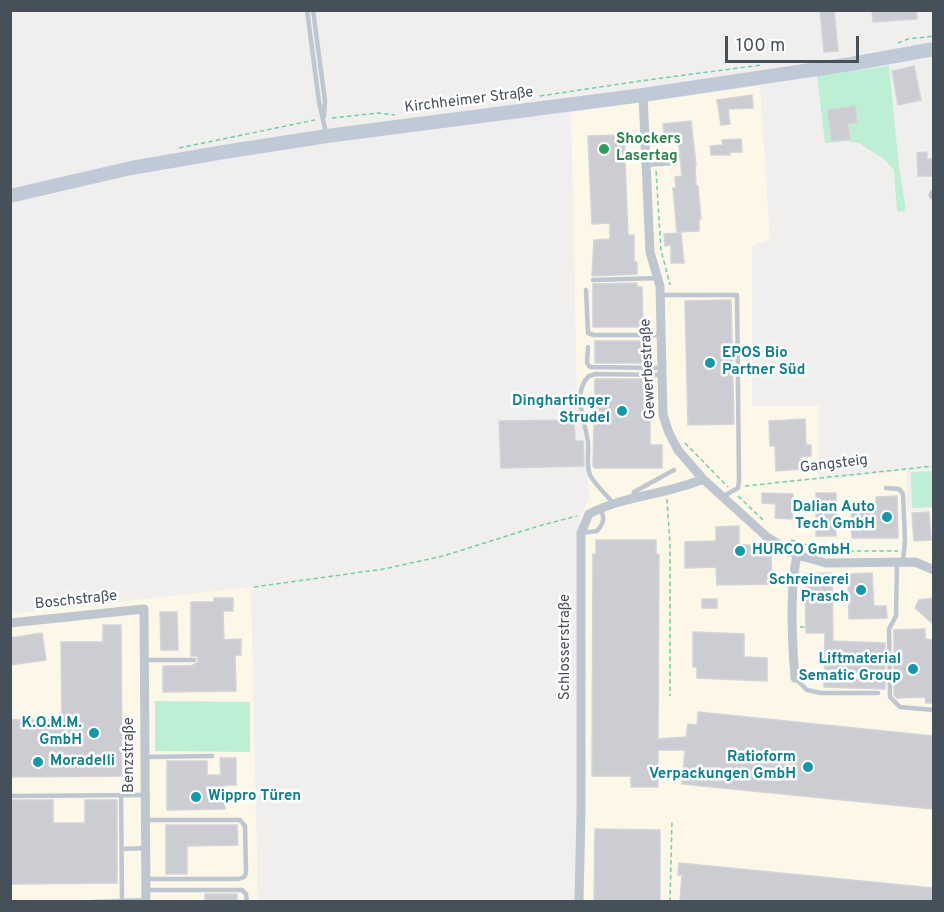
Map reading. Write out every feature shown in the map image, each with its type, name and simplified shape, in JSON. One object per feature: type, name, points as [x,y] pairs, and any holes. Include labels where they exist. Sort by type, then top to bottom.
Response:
[{"type":"main road","name":"Kirchheimer Straße","points":[[10,196],[131,168],[327,136],[643,95],[851,64],[933,49]]},
{"type":"street","name":"Gewerbestraße","points":[[643,95],[651,165],[650,252],[665,295],[662,335],[663,415],[678,450],[703,479],[767,537],[797,555],[826,563],[902,558],[933,570]]},
{"type":"street","points":[[589,514],[600,508],[633,498],[684,488],[703,479]]},
{"type":"street","name":"Schlosserstraße","points":[[579,902],[581,532],[589,514]]},
{"type":"street","points":[[795,678],[793,570],[797,555]]},
{"type":"street","name":"Boschstraße","points":[[10,623],[144,609]]},
{"type":"street","name":"Benzstraße","points":[[144,609],[146,892]]},
{"type":"lane","points":[[307,10],[319,102],[327,136]]},
{"type":"lane","points":[[313,10],[325,101],[324,118]]},
{"type":"lane","points":[[651,165],[675,163]]},
{"type":"lane","points":[[592,280],[658,278]]},
{"type":"lane","points":[[586,290],[588,333],[594,335],[662,335]]},
{"type":"lane","points":[[665,295],[737,295],[738,488],[722,497]]},
{"type":"lane","points":[[588,347],[590,367],[662,372]]},
{"type":"lane","points":[[614,504],[588,472],[588,443],[580,403],[582,387],[589,376],[595,374],[662,372]]},
{"type":"lane","points":[[633,498],[634,492],[640,487],[674,470]]},
{"type":"lane","points":[[886,488],[899,489],[903,494],[902,558],[897,616],[890,628],[890,697],[900,707],[933,710]]},
{"type":"lane","points":[[581,532],[597,531],[602,525],[604,516],[600,508]]},
{"type":"lane","points":[[144,660],[194,660]]},
{"type":"lane","points":[[795,678],[807,690],[814,692],[878,693]]},
{"type":"lane","points":[[146,757],[212,756]]},
{"type":"lane","points":[[121,795],[122,900]]},
{"type":"lane","points":[[10,796],[146,795]]},
{"type":"lane","points":[[92,902],[122,900],[146,892],[244,877],[246,873],[245,826],[240,820],[146,820]]},
{"type":"lane","points":[[122,849],[146,848]]},
{"type":"lane","points":[[146,892],[242,890],[246,894],[247,902]]},
{"type":"path","points":[[890,47],[908,39],[933,36]]},
{"type":"path","points":[[538,96],[767,65]]},
{"type":"path","points":[[324,118],[379,113],[403,116]]},
{"type":"path","points":[[654,132],[651,165],[661,250],[668,275],[665,295]]},
{"type":"path","points":[[684,441],[764,521]]},
{"type":"path","name":"Gangsteig","points":[[738,488],[933,466]]},
{"type":"path","points":[[667,491],[670,545],[670,696]]},
{"type":"path","points":[[254,587],[384,569],[443,556],[542,525],[589,514]]},
{"type":"path","points":[[786,538],[827,551],[902,558]]},
{"type":"path","points":[[670,902],[672,820]]},
{"type":"shaded area","points":[[760,86],[770,240],[752,246],[752,406],[819,406],[818,481],[907,470],[907,511],[933,510],[933,901],[576,901],[578,531],[581,515],[589,499],[585,441],[577,403],[571,112]]},
{"type":"shaded area","points":[[251,587],[258,901],[11,901],[10,614]]},
{"type":"green space","points":[[889,66],[899,167],[906,211],[897,212],[894,170],[884,159],[859,143],[847,141],[825,143],[817,76]]},
{"type":"green space","points":[[933,471],[933,507],[912,508],[911,472]]},
{"type":"green space","points":[[155,701],[250,702],[250,752],[155,751]]},
{"type":"building","points":[[820,10],[834,10],[838,51],[824,52]]},
{"type":"building","points":[[872,10],[916,10],[917,19],[873,22]]},
{"type":"building","points":[[914,66],[921,100],[898,105],[892,71]]},
{"type":"building","points":[[752,95],[753,108],[728,109],[730,124],[721,125],[717,100]]},
{"type":"building","points":[[855,106],[857,123],[848,124],[850,139],[832,141],[827,110]]},
{"type":"building","points":[[691,121],[701,219],[699,219],[699,231],[677,232],[673,188],[676,188],[675,177],[682,176],[678,138],[665,139],[663,124]]},
{"type":"building","points":[[624,135],[628,235],[634,235],[634,262],[637,262],[637,274],[592,276],[594,240],[610,239],[610,223],[592,224],[588,136]]},
{"type":"building","points":[[741,139],[742,152],[730,152],[730,155],[711,155],[710,146],[723,145],[722,140]]},
{"type":"building","points":[[927,152],[927,159],[933,159],[933,176],[918,176],[917,153]]},
{"type":"building","points":[[681,233],[684,263],[671,263],[671,245],[665,246],[664,234]]},
{"type":"building","points":[[637,283],[637,287],[642,287],[643,327],[593,327],[593,284]]},
{"type":"building","name":"EPOS Bio Partner Süd","points":[[731,300],[734,424],[688,425],[685,301]]},
{"type":"building","points":[[595,341],[648,341],[648,363],[595,363]]},
{"type":"building","name":"Dinghartinger Strudel","points":[[595,379],[650,379],[650,445],[662,445],[662,468],[595,468],[593,466]]},
{"type":"building","points":[[805,419],[806,445],[811,445],[811,456],[800,457],[800,469],[776,471],[775,446],[770,446],[769,421]]},
{"type":"building","points":[[574,420],[575,441],[583,441],[584,466],[501,468],[499,421]]},
{"type":"building","points":[[762,493],[793,494],[792,519],[775,518],[776,504],[762,503]]},
{"type":"building","points":[[816,493],[836,493],[836,536],[816,536]]},
{"type":"building","points":[[897,496],[898,538],[852,538],[851,503],[876,503],[876,497]]},
{"type":"building","points":[[929,512],[931,540],[914,541],[912,513]]},
{"type":"building","name":"HURCO GmbH","points":[[739,526],[739,545],[765,545],[765,556],[771,556],[772,584],[717,585],[716,567],[685,568],[685,542],[716,541],[716,527]]},
{"type":"building","points":[[596,540],[656,540],[656,554],[659,555],[658,739],[686,737],[688,724],[697,725],[698,712],[933,736],[933,809],[682,784],[685,750],[658,750],[658,787],[631,787],[631,776],[592,776],[593,554],[596,554]]},
{"type":"building","points":[[832,573],[833,641],[885,643],[885,689],[824,687],[825,633],[806,633],[805,574]]},
{"type":"building","name":"Schreinerei Prasch","points":[[872,573],[874,606],[886,606],[887,618],[849,619],[848,574]]},
{"type":"building","points":[[214,598],[233,598],[233,611],[223,611],[224,640],[241,639],[241,655],[235,655],[236,691],[163,692],[163,666],[191,666],[198,662],[197,656],[191,656],[191,602],[214,602]]},
{"type":"building","name":"Liftmaterial Sematic Group","points":[[933,598],[933,624],[915,608],[919,600]]},
{"type":"building","points":[[702,599],[717,599],[717,608],[702,608]]},
{"type":"building","points":[[160,612],[177,612],[178,650],[161,650]]},
{"type":"building","points":[[103,625],[121,625],[122,776],[10,777],[10,720],[62,719],[61,642],[103,642]]},
{"type":"building","name":"Liftmaterial Sematic Group","points":[[925,629],[925,639],[933,640],[933,703],[926,703],[925,697],[897,698],[894,695],[894,630]]},
{"type":"building","points":[[693,632],[744,634],[744,657],[767,658],[767,681],[697,678],[697,667],[693,667]]},
{"type":"building","points":[[42,633],[46,660],[10,665],[10,638]]},
{"type":"building","points":[[220,758],[236,758],[236,785],[224,785],[225,809],[167,810],[167,761],[207,761],[207,775],[221,775]]},
{"type":"building","points":[[10,800],[53,800],[53,823],[85,823],[85,800],[117,800],[117,883],[10,884]]},
{"type":"building","points":[[166,825],[237,825],[238,845],[187,846],[187,874],[166,874]]},
{"type":"building","points":[[595,829],[660,830],[660,902],[594,901]]},
{"type":"building","points":[[679,863],[933,888],[933,902],[680,902],[682,875],[678,875]]},
{"type":"building","points":[[205,894],[237,894],[237,902],[205,902]]},
{"type":"place","name":"Shockers Lasertag","points":[[604,149]]},
{"type":"place","name":"EPOS Bio Partner Süd","points":[[710,363]]},
{"type":"place","name":"Dinghartinger Strudel","points":[[622,411]]},
{"type":"place","name":"Dalian Auto Tech GmbH","points":[[887,517]]},
{"type":"place","name":"HURCO GmbH","points":[[740,551]]},
{"type":"place","name":"Schreinerei Prasch","points":[[861,590]]},
{"type":"place","name":"Liftmaterial Sematic Group","points":[[913,669]]},
{"type":"place","name":"K.O.M.M. GmbH","points":[[94,733]]},
{"type":"place","name":"Moradelli","points":[[38,762]]},
{"type":"place","name":"Ratioform Verpackungen GmbH","points":[[808,767]]},
{"type":"place","name":"Wippro Türen","points":[[196,797]]}]
